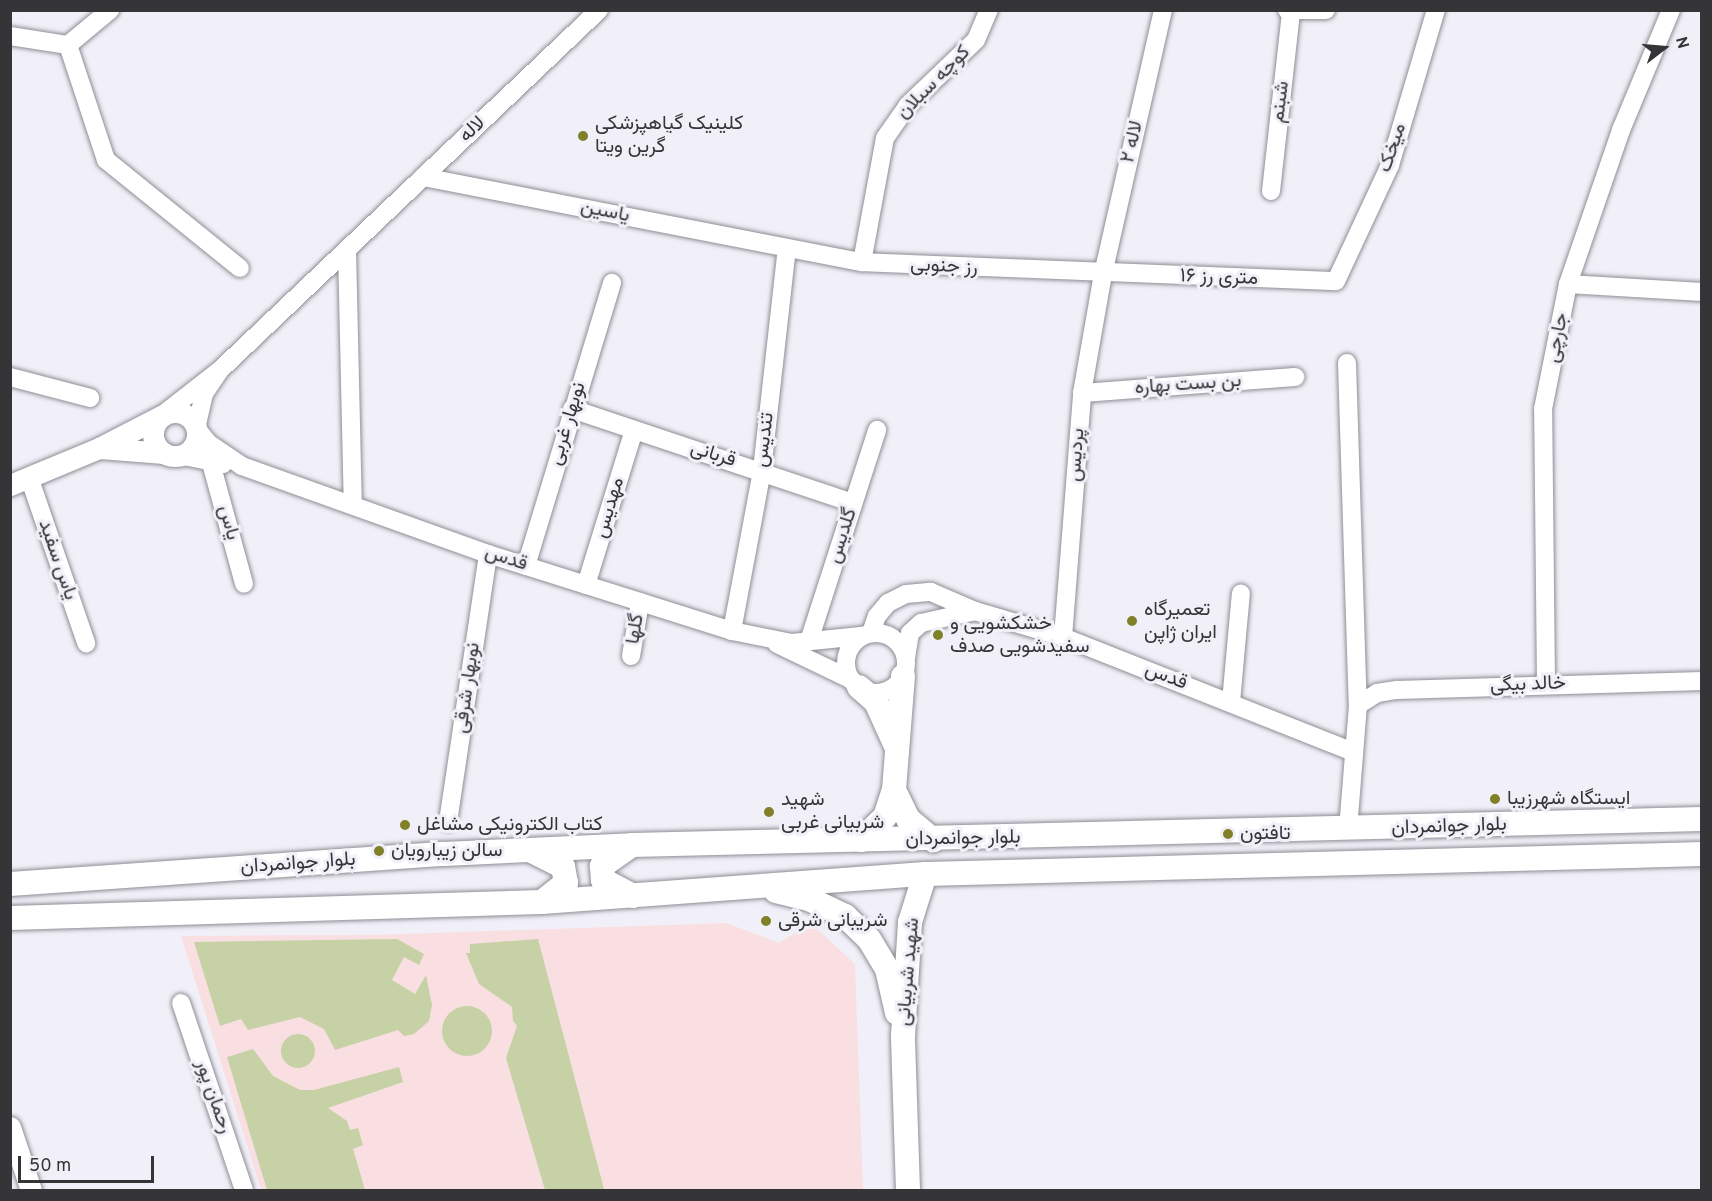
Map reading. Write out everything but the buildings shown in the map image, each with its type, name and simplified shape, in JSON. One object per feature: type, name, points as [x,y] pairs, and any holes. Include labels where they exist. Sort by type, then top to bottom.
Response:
[{"type":"main road","points":[[861,840],[885,817],[894,790],[904,667]]},
{"type":"main road","points":[[855,684],[876,702],[898,751]]},
{"type":"main road","points":[[894,790],[908,819],[933,840]]},
{"type":"main road","name":"بلوار جوانمردان","points":[[10,884],[632,845],[1348,830],[1701,819]]},
{"type":"main road","points":[[632,845],[602,866],[603,880],[633,896]]},
{"type":"main road","points":[[532,851],[563,867],[566,883],[542,902]]},
{"type":"main road","name":"بلوار جوانمردان","points":[[10,918],[542,902],[925,874],[1701,854]]},
{"type":"main road","name":"شهید شربیانی","points":[[908,1191],[903,1036],[910,922],[925,874]]},
{"type":"main road","name":"شهید شربیانی","points":[[756,886],[811,900],[844,916],[868,939],[887,969],[903,1036]]},
{"type":"street","points":[[10,36],[68,45],[110,10]]},
{"type":"street","name":"لاله","points":[[161,416],[220,370],[599,10]]},
{"type":"street","name":"کوچه سبلان","points":[[862,262],[885,138],[907,106],[976,40],[989,10]]},
{"type":"street","name":"لاله ۲","points":[[1103,274],[1163,10]]},
{"type":"street","points":[[1289,11],[1326,10]]},
{"type":"street","name":"میخک","points":[[1336,281],[1390,165],[1436,10]]},
{"type":"street","name":"جارچی","points":[[1546,683],[1543,409],[1568,284],[1621,130],[1671,10]]},
{"type":"street","name":"شبنم","points":[[1271,191],[1289,11]]},
{"type":"street","points":[[68,45],[106,160],[240,268]]},
{"type":"street","name":"یاسین","points":[[423,177],[787,248]]},
{"type":"street","name":"رز جنوبی","points":[[787,248],[862,262],[1103,274]]},
{"type":"street","name":"تندیس","points":[[732,631],[762,470],[787,248]]},
{"type":"street","points":[[347,249],[353,504]]},
{"type":"street","name":"۱۶ متری رز","points":[[1103,274],[1336,281]]},
{"type":"street","name":"پردیس","points":[[1064,637],[1082,393],[1103,274]]},
{"type":"street","name":"نوبهار غربی","points":[[526,566],[572,408],[612,284]]},
{"type":"street","points":[[1568,284],[1701,292]]},
{"type":"street","points":[[1347,363],[1358,705],[1348,830]]},
{"type":"street","points":[[99,448],[171,454],[195,443],[204,394],[220,370]]},
{"type":"street","points":[[10,377],[90,398]]},
{"type":"street","name":"بن بست بهاره","points":[[1082,393],[1294,377]]},
{"type":"street","name":"قربانی","points":[[572,408],[762,470],[853,503]]},
{"type":"street","points":[[20,481],[99,448],[161,416],[182,413],[196,428]]},
{"type":"street","points":[[161,416],[153,436],[171,454]]},
{"type":"street","name":"قدس","points":[[196,428],[208,443],[243,466]]},
{"type":"street","name":"مهدیس","points":[[586,585],[634,430]]},
{"type":"street","name":"گلدیس","points":[[809,641],[877,430]]},
{"type":"street","name":"قدس","points":[[171,454],[211,463],[243,466],[488,554],[772,642],[855,684]]},
{"type":"street","name":"یاس","points":[[211,463],[244,584]]},
{"type":"street","name":"یاس سفید","points":[[20,481],[86,643]]},
{"type":"street","name":"نوبهار شرقی","points":[[448,822],[488,554]]},
{"type":"street","name":"قدس","points":[[772,642],[866,635],[888,603],[906,594],[931,592],[975,611],[1064,637],[1353,752]]},
{"type":"street","points":[[1231,702],[1241,592]]},
{"type":"street","name":"گلها","points":[[631,656],[640,602]]},
{"type":"street","name":"قدس","points":[[904,667],[910,633],[921,623],[975,611]]},
{"type":"street","points":[[866,635],[889,635],[904,667],[888,690],[879,693],[855,684],[847,671],[848,651],[866,635]]},
{"type":"street","name":"خالد بیگی","points":[[1358,705],[1377,693],[1397,690],[1546,683],[1701,681]]},
{"type":"street","name":"رحمان پور","points":[[181,1003],[244,1191]]},
{"type":"street","points":[[10,1127],[29,1190]]},
{"type":"shaded area","points":[[726,923],[779,943],[811,923],[855,964],[863,1190],[261,1190],[181,936],[373,935]]},
{"type":"green space","points":[[397,939],[424,954],[419,965],[404,957],[392,980],[415,994],[426,975],[432,1005],[429,1021],[414,1034],[404,1036],[398,1030],[335,1050],[324,1029],[300,1017],[248,1030],[241,1019],[220,1026],[194,942]]},
{"type":"green space","points":[[538,939],[604,1189],[545,1190],[506,1058],[517,1026],[513,1021],[512,1007],[479,984],[466,953],[470,953],[470,944]]},
{"type":"green space","points":[[467,1006],[476,1008],[487,1017],[492,1031],[490,1040],[481,1051],[467,1056],[458,1054],[447,1045],[442,1031],[444,1022],[453,1011]]},
{"type":"green space","points":[[298,1034],[310,1039],[315,1051],[310,1063],[298,1068],[286,1063],[281,1051],[286,1039]]},
{"type":"green space","points":[[253,1049],[273,1076],[300,1090],[314,1090],[399,1067],[403,1082],[328,1108],[347,1121],[350,1130],[358,1128],[363,1145],[353,1149],[365,1190],[267,1190],[227,1057]]},
{"type":"place","name":"کلینیک گیاهپزشکی گرین ویتا","points":[[583,136]]},
{"type":"place","name":"تعمیرگاه ایران ژاپن","points":[[1132,621]]},
{"type":"place","name":"خشکشویی و سفیدشویی صدف","points":[[938,635]]},
{"type":"place","name":"ایستگاه شهرزیبا","points":[[1495,799]]},
{"type":"place","name":"شهید شربیانی غربی","points":[[769,812]]},
{"type":"place","name":"کتاب الکترونیکی مشاغل","points":[[405,825]]},
{"type":"place","name":"تافتون","points":[[1228,834]]},
{"type":"place","name":"سالن زیبارویان","points":[[379,851]]},
{"type":"place","name":"شریبانی شرقی","points":[[766,921]]}]
